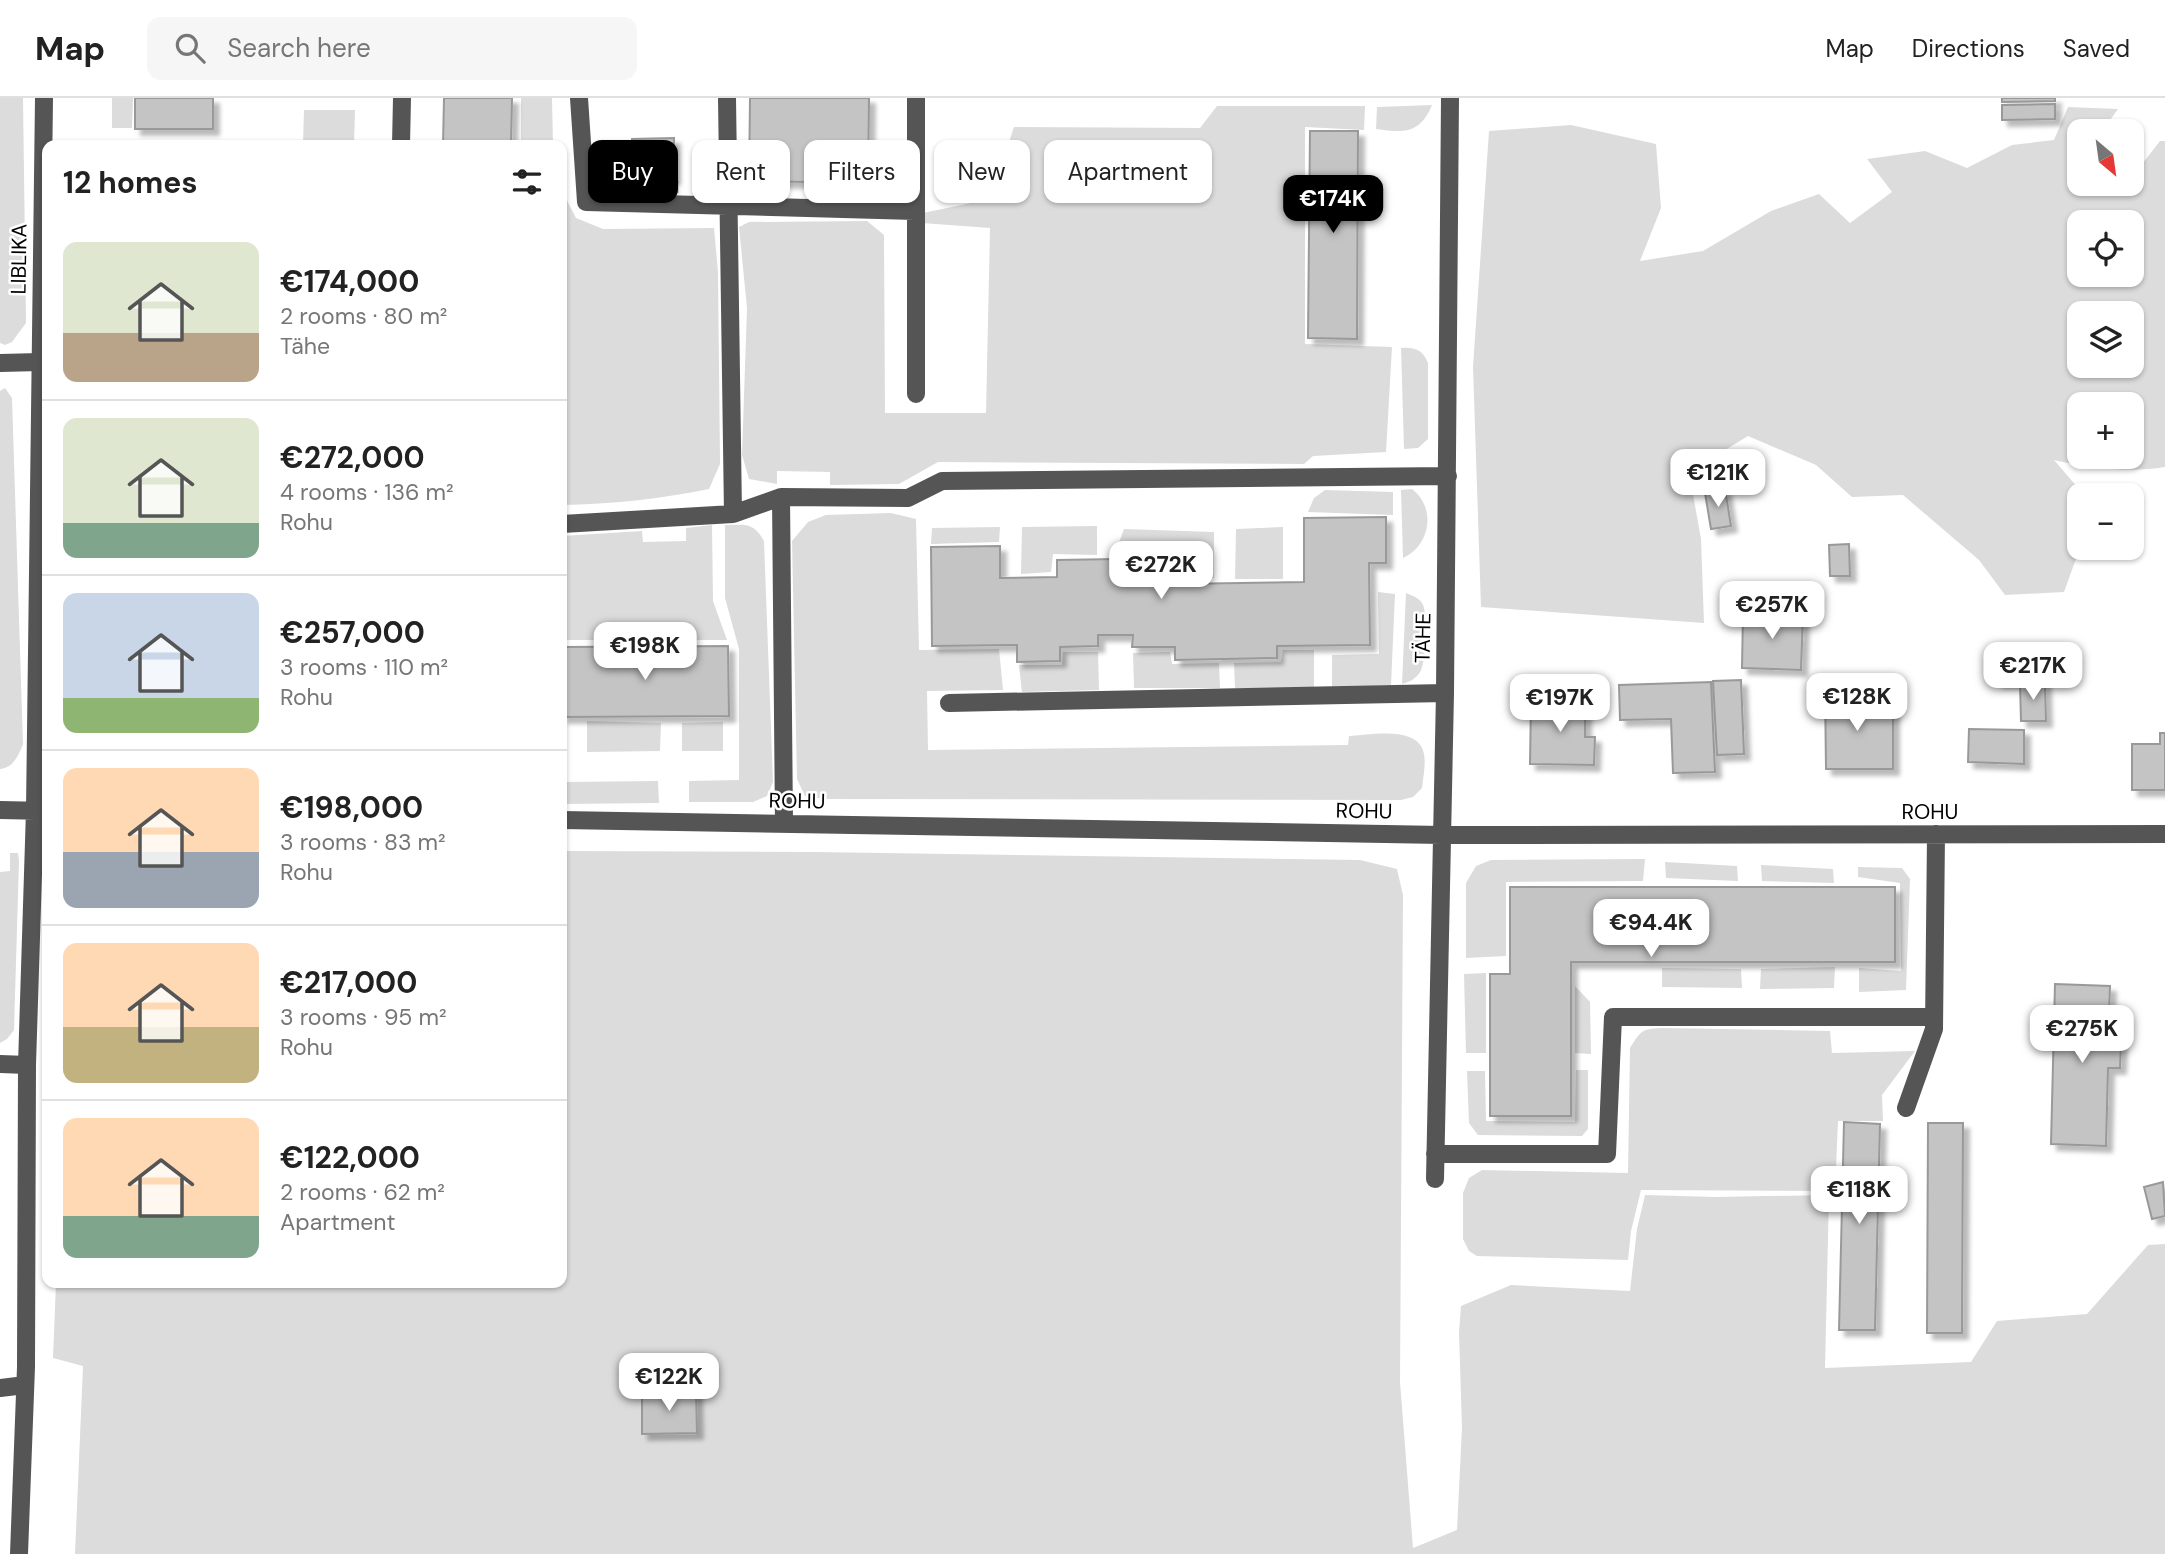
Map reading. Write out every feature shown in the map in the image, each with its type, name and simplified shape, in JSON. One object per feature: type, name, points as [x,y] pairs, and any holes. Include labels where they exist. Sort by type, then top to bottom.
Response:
[{"type":"street","name":"LIBLIKA","points":[[43,140],[44,98]]},
{"type":"street","points":[[401,140],[402,98]]},
{"type":"street","points":[[579,98],[586,202],[915,211]]},
{"type":"street","points":[[727,98],[733,514]]},
{"type":"street","points":[[916,98],[916,394]]},
{"type":"street","name":"TÄHE","points":[[1435,1179],[1448,476],[1450,98]]},
{"type":"street","name":"LIBLIKA","points":[[42,230],[42,490]]},
{"type":"street","points":[[0,363],[40,362]]},
{"type":"street","points":[[567,524],[733,514],[781,497],[908,498],[942,481],[1448,476]]},
{"type":"street","points":[[781,497],[784,824]]},
{"type":"street","name":"LIBLIKA","points":[[19,1554],[25,1385],[27,1065],[41,811],[42,682]]},
{"type":"street","points":[[948,703],[1445,692]]},
{"type":"street","points":[[0,810],[41,811]]},
{"type":"street","name":"ROHU","points":[[567,820],[1442,835],[2165,834]]},
{"type":"street","points":[[1906,1108],[1934,1029],[1936,834]]},
{"type":"street","points":[[1435,1154],[1607,1154],[1613,1017],[1933,1017]]},
{"type":"street","points":[[0,1064],[27,1065]]},
{"type":"street","points":[[0,1388],[25,1385]]},
{"type":"shaded area","points":[[0,98],[23,98],[26,323],[12,342],[5,345],[0,343]]},
{"type":"shaded area","points":[[112,98],[133,98],[132,128],[112,128]]},
{"type":"shaded area","points":[[521,98],[552,98],[553,140],[521,140]]},
{"type":"shaded area","points":[[1432,105],[1422,122],[1410,129],[1376,129],[1377,107]]},
{"type":"shaded area","points":[[1217,106],[1365,106],[1364,130],[1305,127],[1305,344],[1392,347],[1386,452],[1313,456],[1304,464],[938,462],[899,484],[830,485],[830,472],[777,471],[777,484],[749,479],[742,455],[747,308],[739,227],[749,222],[867,221],[884,235],[885,413],[986,413],[990,228],[922,223],[923,213],[971,203],[1030,203],[1030,140],[1010,140],[1014,127],[1200,128]]},
{"type":"shaded area","points":[[2068,107],[2118,109],[2111,119],[2067,119],[2067,196],[2144,196],[2144,162],[2160,141],[2165,141],[2165,467],[2138,470],[2110,469],[2144,469],[2144,392],[2067,392],[2067,462],[2054,460],[2074,483],[2067,483],[2067,560],[2076,560],[2064,592],[2005,595],[1979,560],[1903,495],[1852,497],[1816,465],[1748,436],[1689,472],[1701,539],[1704,623],[1481,607],[1473,367],[1489,131],[1571,125],[1656,144],[1661,208],[1640,261],[1703,251],[1771,211],[1819,194],[1850,223],[1892,192],[1867,159],[1925,151],[1967,168],[2012,145],[2054,140]]},
{"type":"shaded area","points":[[304,110],[355,110],[354,140],[303,140]]},
{"type":"shaded area","points":[[567,201],[576,218],[603,229],[714,228],[718,272],[720,464],[709,489],[673,496],[567,505]]},
{"type":"shaded area","points":[[1401,348],[1418,350],[1428,363],[1428,439],[1418,448],[1404,449]]},
{"type":"shaded area","points":[[5,388],[12,398],[23,744],[12,764],[0,769],[0,391]]},
{"type":"shaded area","points":[[1412,489],[1425,506],[1427,526],[1419,545],[1403,558],[1401,490]]},
{"type":"shaded area","points":[[1325,490],[1393,492],[1393,515],[1308,512],[1314,498]]},
{"type":"shaded area","points":[[891,513],[916,519],[919,650],[999,649],[1003,690],[927,691],[928,750],[1348,745],[1349,736],[1392,734],[1404,735],[1420,745],[1425,758],[1422,788],[1413,797],[1401,800],[824,799],[805,796],[797,779],[792,541],[808,522],[826,515]]},
{"type":"shaded area","points":[[712,525],[713,601],[727,640],[567,640],[567,536],[642,531],[643,542],[686,541],[686,528]]},
{"type":"shaded area","points":[[725,525],[748,526],[756,530],[764,541],[773,782],[767,796],[753,802],[689,802],[689,781],[739,780],[739,649],[725,598]]},
{"type":"shaded area","points":[[1097,526],[1097,555],[1053,554],[1051,572],[1021,574],[1022,527]]},
{"type":"shaded area","points":[[1000,527],[999,542],[931,544],[932,528]]},
{"type":"shaded area","points":[[1283,527],[1283,579],[1235,579],[1236,529]]},
{"type":"shaded area","points":[[1124,529],[1214,532],[1214,578],[1183,579],[1181,555],[1115,553]]},
{"type":"shaded area","points":[[1378,592],[1395,594],[1391,685],[1332,688],[1332,655],[1379,654]]},
{"type":"shaded area","points":[[1406,593],[1423,605],[1426,639],[1420,672],[1412,680],[1402,684]]},
{"type":"shaded area","points":[[1283,650],[1314,650],[1314,688],[1235,688],[1234,663],[1281,662]]},
{"type":"shaded area","points":[[1063,652],[1098,652],[1099,690],[1022,692],[1019,665],[1062,665]]},
{"type":"shaded area","points":[[1170,652],[1172,664],[1219,663],[1220,688],[1134,688],[1133,653]]},
{"type":"shaded area","points":[[587,721],[661,723],[660,751],[587,752]]},
{"type":"shaded area","points":[[723,722],[723,751],[682,751],[682,723]]},
{"type":"shaded area","points":[[658,781],[659,803],[567,804],[567,782]]},
{"type":"shaded area","points":[[567,851],[1360,860],[1397,869],[1403,895],[1400,1382],[1413,1548],[1457,1530],[1462,1428],[1459,1332],[1461,1306],[1511,1285],[1630,1291],[1637,1229],[1645,1195],[1829,1195],[1825,1368],[1971,1362],[1997,1321],[2087,1314],[2148,1245],[2165,1244],[2165,1554],[75,1554],[83,1366],[53,1358],[56,1288],[567,1288]]},
{"type":"shaded area","points":[[10,853],[18,853],[19,861],[14,1030],[0,1043],[0,872],[10,871]]},
{"type":"shaded area","points":[[1645,859],[1643,881],[1506,882],[1506,956],[1466,958],[1466,883],[1476,866],[1491,860]]},
{"type":"shaded area","points":[[1665,862],[1737,866],[1738,881],[1666,878]]},
{"type":"shaded area","points":[[1761,865],[1833,869],[1834,883],[1762,881]]},
{"type":"shaded area","points":[[1858,867],[1902,868],[1910,879],[1906,990],[1859,992],[1859,968],[1901,971],[1900,883],[1858,877]]},
{"type":"shaded area","points":[[1835,967],[1834,988],[1760,989],[1761,969]]},
{"type":"shaded area","points":[[1662,968],[1741,969],[1742,988],[1662,987]]},
{"type":"shaded area","points":[[1486,973],[1486,1053],[1466,1053],[1464,974]]},
{"type":"shaded area","points":[[1575,986],[1590,1002],[1591,1054],[1575,1053]]},
{"type":"shaded area","points":[[1661,1028],[1830,1031],[1832,1053],[1915,1051],[1882,1095],[1883,1121],[1838,1121],[1835,1191],[1641,1190],[1631,1231],[1628,1260],[1477,1256],[1469,1251],[1463,1239],[1463,1193],[1469,1178],[1482,1170],[1628,1173],[1630,1048],[1642,1032]]},
{"type":"shaded area","points":[[1576,1070],[1588,1070],[1588,1129],[1582,1136],[1478,1135],[1469,1123],[1467,1071],[1485,1071],[1486,1121],[1575,1122]]},
{"type":"building","points":[[135,98],[213,98],[213,129],[135,129]]},
{"type":"building","points":[[444,98],[512,98],[511,140],[443,140]]},
{"type":"building","points":[[750,98],[869,98],[869,140],[804,140],[804,182],[790,182],[790,140],[749,140]]},
{"type":"building","points":[[2002,98],[2055,98],[2055,101],[2002,102]]},
{"type":"building","points":[[2055,104],[2055,119],[2002,120],[2002,105]]},
{"type":"building","points":[[1310,131],[1358,131],[1357,339],[1308,338]]},
{"type":"building","points":[[674,138],[674,140],[632,140]]},
{"type":"building","points":[[1725,489],[1731,526],[1711,529],[1705,493]]},
{"type":"building","points":[[1386,517],[1386,563],[1369,563],[1370,645],[1277,646],[1277,658],[1175,660],[1175,647],[1132,647],[1133,635],[1098,635],[1098,646],[1060,647],[1060,661],[1017,662],[1017,645],[932,646],[931,547],[1000,546],[1000,578],[1057,577],[1057,560],[1178,558],[1178,584],[1304,582],[1304,518]]},
{"type":"building","points":[[1849,544],[1850,576],[1830,576],[1829,545]]},
{"type":"building","points":[[1743,613],[1803,614],[1801,670],[1742,668]]},
{"type":"building","points":[[728,646],[729,716],[567,717],[567,647]]},
{"type":"building","points":[[2044,652],[2045,681],[1998,682],[1997,653]]},
{"type":"building","points":[[1741,680],[1744,754],[1717,755],[1713,681]]},
{"type":"building","points":[[1711,682],[1715,772],[1673,773],[1671,719],[1620,720],[1619,685]]},
{"type":"building","points":[[2045,683],[2046,721],[2021,721],[2020,684]]},
{"type":"building","points":[[1855,686],[1855,709],[1893,709],[1893,769],[1826,769],[1825,687]]},
{"type":"building","points":[[1531,701],[1585,702],[1585,737],[1595,737],[1594,765],[1530,764]]},
{"type":"building","points":[[1969,729],[2024,730],[2024,764],[1968,762]]},
{"type":"building","points":[[2160,733],[2165,733],[2165,790],[2132,790],[2132,744],[2160,744]]},
{"type":"building","points":[[1510,887],[1895,887],[1895,962],[1571,962],[1571,1116],[1490,1116],[1490,974],[1510,974]]},
{"type":"building","points":[[2055,984],[2110,986],[2108,1043],[2121,1043],[2120,1068],[2108,1068],[2106,1146],[2051,1144]]},
{"type":"building","points":[[1844,1122],[1880,1124],[1875,1330],[1839,1330]]},
{"type":"building","points":[[1928,1123],[1963,1123],[1962,1333],[1927,1333]]},
{"type":"building","points":[[2163,1182],[2165,1216],[2152,1219],[2144,1187]]},
{"type":"building","points":[[696,1391],[697,1433],[642,1434],[642,1392]]}]
